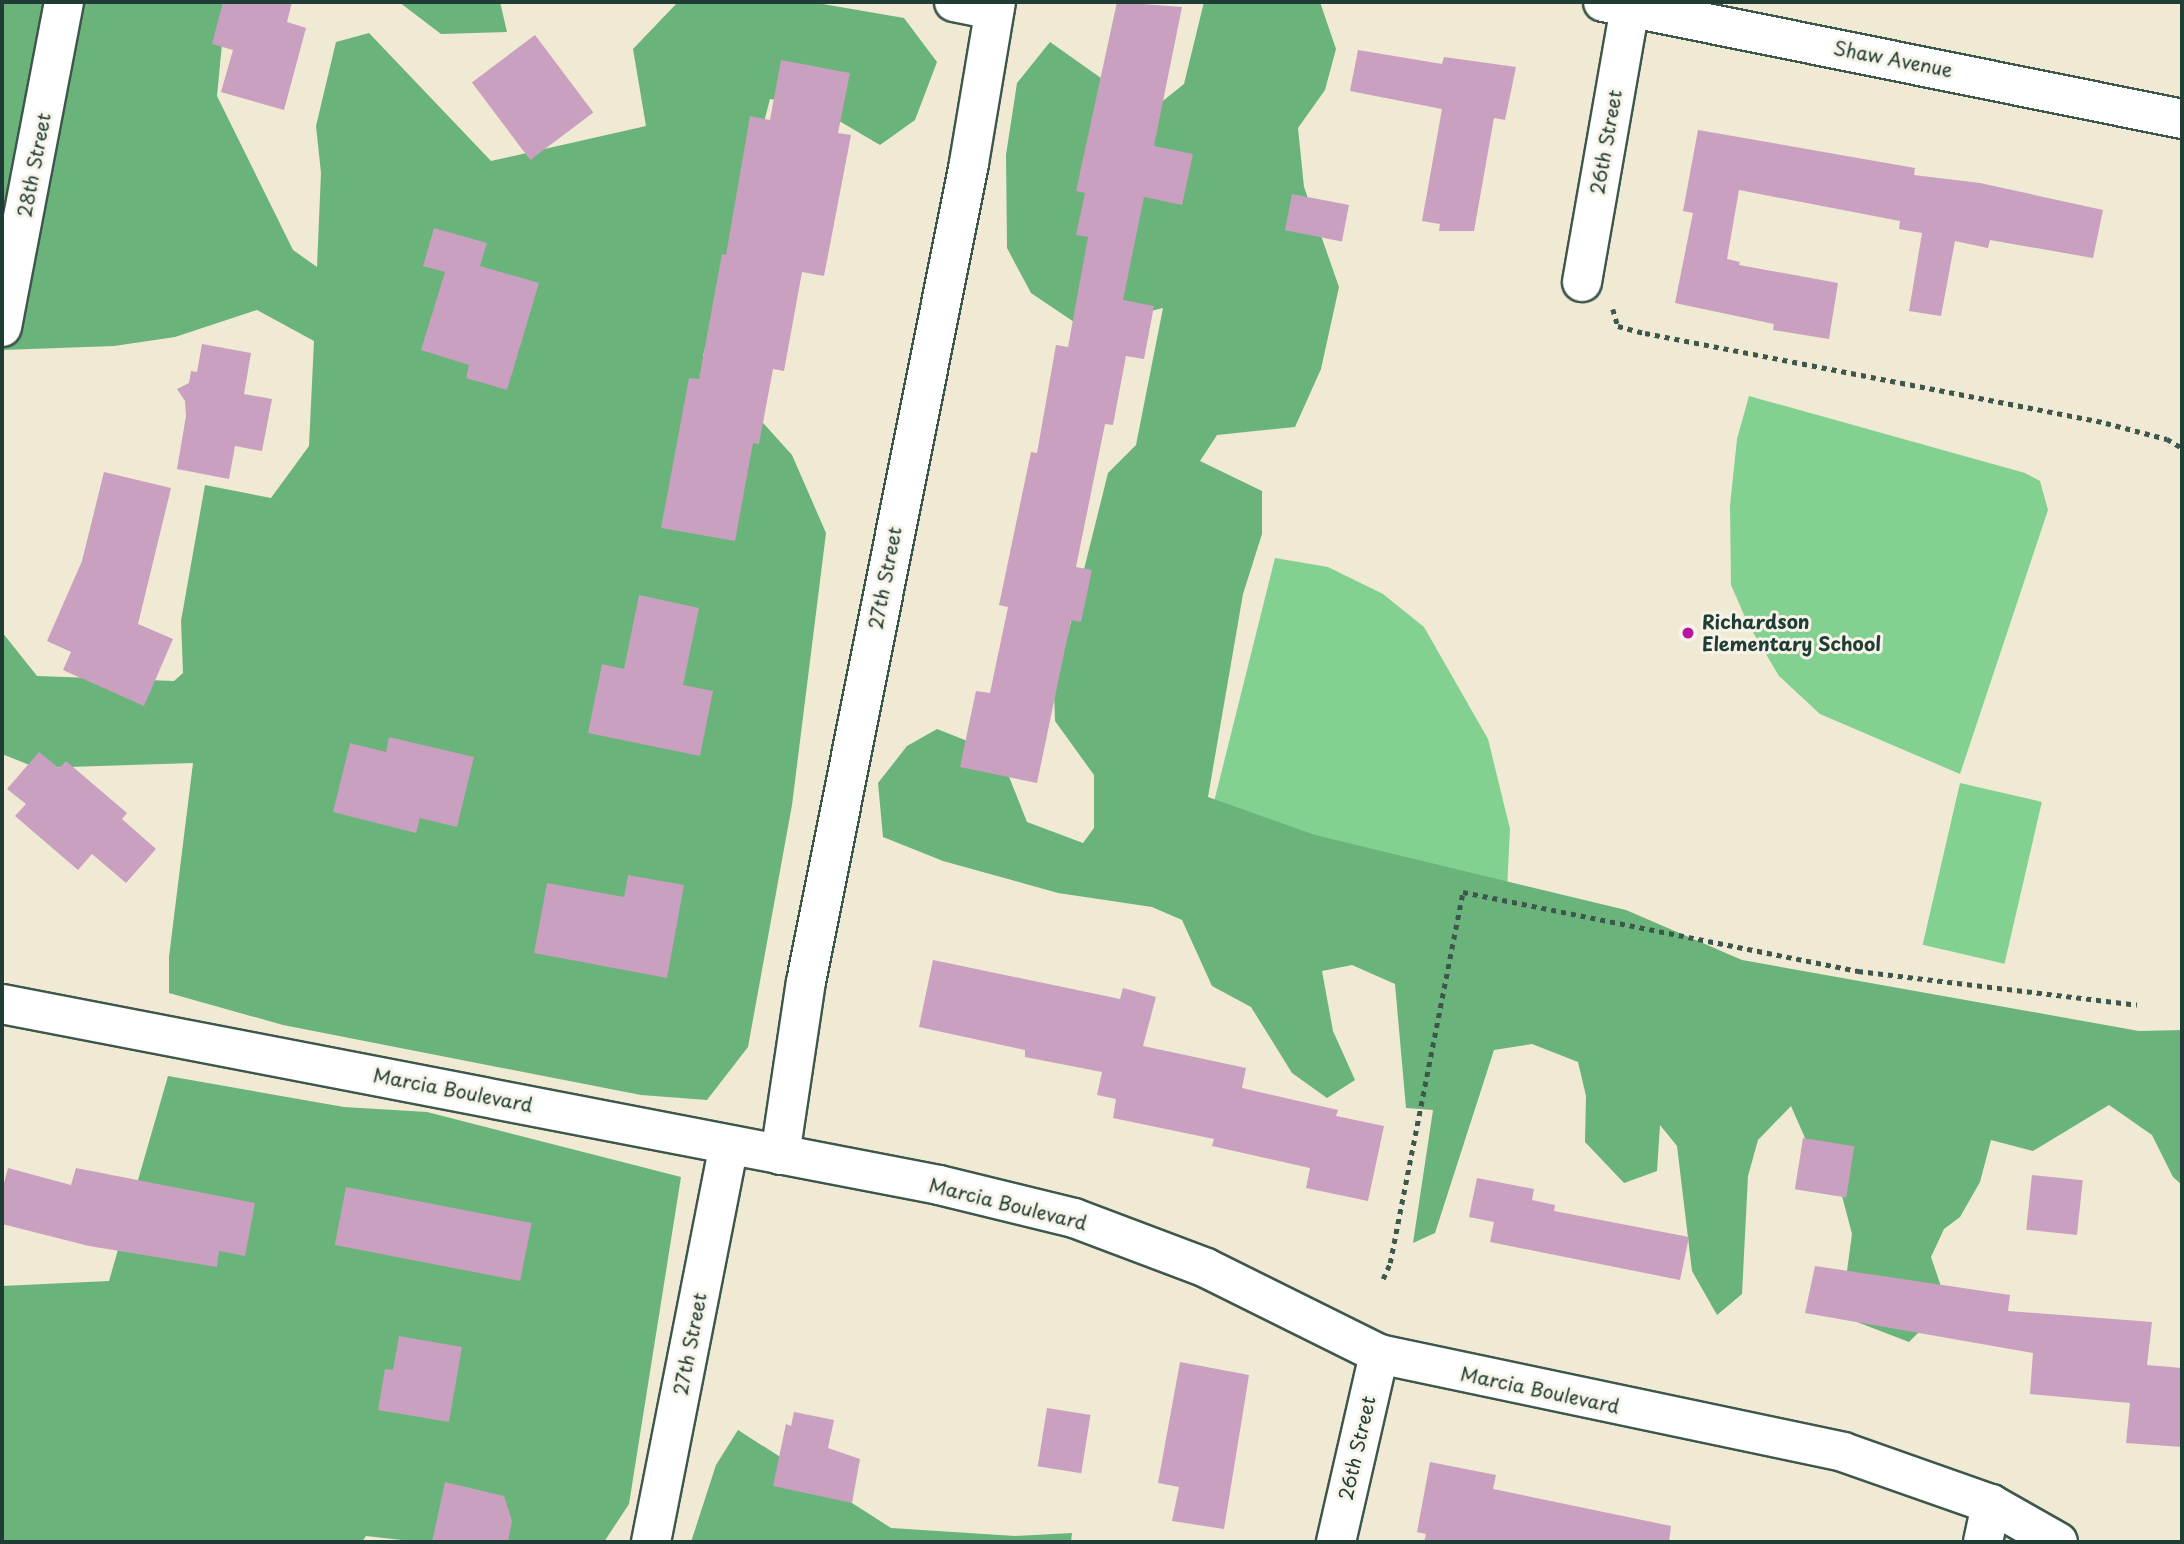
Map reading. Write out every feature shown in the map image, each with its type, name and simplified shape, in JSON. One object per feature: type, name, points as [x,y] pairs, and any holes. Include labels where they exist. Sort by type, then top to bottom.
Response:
[{"type":"street","name":"28th Street","points":[[2,327],[64,2]]},
{"type":"street","points":[[954,2],[995,6]]},
{"type":"street","name":"Shaw Avenue","points":[[1621,4],[2182,119]]},
{"type":"street","name":"26th Street","points":[[1582,282],[1621,4]]},
{"type":"street","name":"27th Street","points":[[780,1154],[809,969],[967,174],[995,6]]},
{"type":"street","name":"Marcia Boulevard","points":[[2,1004],[780,1154],[1074,1218],[1206,1268],[1378,1354],[1843,1452],[1991,1504],[2058,1542]]},
{"type":"street","name":"27th Street","points":[[651,1542],[729,1146]]},
{"type":"street","name":"26th Street","points":[[1336,1542],[1378,1354]]},
{"type":"street","points":[[1983,1542],[1991,1504]]},
{"type":"path","points":[[1616,302],[1612,310],[1618,326],[1645,333],[2106,423],[2167,439],[2182,448]]},
{"type":"path","points":[[1383,1279],[1390,1263],[1463,892],[1858,971],[2137,1004]]},
{"type":"green space","points":[[2,2],[226,2],[217,96],[293,250],[317,267],[321,173],[316,126],[336,42],[369,33],[491,161],[646,126],[633,49],[678,2],[811,2],[904,18],[937,62],[915,120],[880,145],[812,105],[770,99],[703,356],[792,455],[826,533],[792,805],[748,1047],[707,1100],[641,1095],[283,1025],[169,993],[169,957],[193,763],[37,768],[2,754],[2,632],[37,676],[174,681],[183,673],[181,621],[205,485],[271,498],[309,446],[314,341],[257,310],[175,337],[114,346],[2,350]]},
{"type":"green space","points":[[399,2],[500,2],[507,32],[441,34]]},
{"type":"green space","points":[[1204,2],[1320,2],[1336,49],[1325,90],[1298,128],[1304,187],[1339,287],[1321,369],[1295,427],[1217,435],[1200,461],[1262,491],[1262,534],[1243,594],[1208,797],[1315,835],[1626,910],[1742,960],[2139,1031],[2182,1030],[2182,1185],[2173,1177],[2152,1135],[2109,1105],[2033,1151],[1991,1140],[1980,1182],[1960,1217],[1944,1229],[1931,1257],[1947,1304],[1909,1342],[1857,1322],[1847,1271],[1852,1234],[1836,1173],[1805,1138],[1791,1106],[1758,1140],[1748,1176],[1742,1294],[1717,1315],[1692,1271],[1677,1146],[1660,1125],[1657,1171],[1624,1183],[1585,1142],[1586,1096],[1578,1062],[1532,1044],[1494,1050],[1435,1233],[1413,1243],[1433,1110],[1406,1108],[1395,984],[1352,965],[1322,971],[1333,1031],[1355,1080],[1327,1098],[1292,1073],[1251,1007],[1212,986],[1182,920],[1152,907],[1058,893],[943,861],[883,837],[878,783],[907,746],[937,729],[1000,754],[1027,822],[1083,843],[1094,828],[1094,775],[1055,721],[1054,690],[1108,473],[1136,445],[1163,308],[1083,328],[1031,293],[1007,248],[1006,155],[1017,83],[1050,42],[1149,112],[1184,84]]},
{"type":"green space","points":[[1749,396],[2025,473],[2040,481],[2048,510],[1960,774],[1820,714],[1779,676],[1748,624],[1731,585],[1730,506],[1737,439]]},
{"type":"green space","points":[[1275,558],[1328,567],[1383,594],[1424,627],[1488,739],[1510,829],[1507,889],[1242,834],[1214,802]]},
{"type":"green space","points":[[1960,783],[2042,802],[2005,964],[1923,945]]},
{"type":"green space","points":[[168,1076],[344,1107],[427,1112],[681,1177],[629,1504],[604,1542],[420,1542],[366,1536],[362,1542],[2,1542],[2,1286],[109,1281]]},
{"type":"green space","points":[[738,1430],[891,1528],[1015,1536],[1072,1533],[1071,1542],[691,1542],[716,1465]]},
{"type":"building","points":[[223,2],[292,2],[287,22],[306,28],[284,110],[221,92],[233,50],[212,44]]},
{"type":"building","points":[[1117,2],[1182,7],[1154,146],[1193,154],[1182,205],[1144,197],[1123,300],[1154,306],[1144,359],[1126,356],[1113,425],[1105,424],[1076,567],[1092,570],[1081,622],[1071,620],[1037,783],[960,767],[976,691],[990,693],[1008,607],[999,605],[1031,452],[1037,453],[1056,345],[1068,347],[1088,237],[1076,235],[1085,193],[1076,191]]},
{"type":"building","points":[[535,35],[593,112],[530,160],[472,83]]},
{"type":"building","points":[[1358,50],[1442,64],[1444,57],[1516,67],[1505,120],[1494,118],[1474,231],[1439,231],[1440,224],[1422,221],[1442,109],[1350,91]]},
{"type":"building","points":[[781,60],[850,73],[838,133],[851,135],[824,276],[802,272],[784,371],[773,369],[759,444],[753,443],[735,541],[661,528],[689,378],[699,379],[722,254],[726,255],[750,116],[770,120]]},
{"type":"building","points":[[1698,130],[1915,168],[1914,175],[1980,183],[2103,210],[2093,258],[1990,240],[1988,248],[1955,241],[1941,316],[1909,311],[1922,233],[1899,229],[1900,221],[1739,190],[1727,259],[1740,262],[1739,265],[1838,283],[1829,339],[1773,330],[1774,324],[1675,303],[1693,213],[1683,211]]},
{"type":"building","points":[[1292,194],[1349,205],[1342,241],[1285,230]]},
{"type":"building","points":[[434,228],[487,243],[480,266],[539,283],[507,390],[466,378],[469,365],[421,350],[445,272],[423,266]]},
{"type":"building","points":[[202,344],[251,353],[244,394],[272,399],[262,451],[235,446],[229,479],[177,469],[186,416],[185,401],[177,389],[189,383],[191,371],[197,372]]},
{"type":"building","points":[[104,472],[171,488],[138,624],[173,639],[144,706],[63,670],[71,652],[47,641],[82,561]]},
{"type":"building","points":[[639,595],[699,608],[683,685],[713,691],[700,756],[588,733],[602,664],[624,669]]},
{"type":"building","points":[[389,737],[474,757],[457,827],[420,818],[416,833],[333,812],[350,743],[386,752]]},
{"type":"building","points":[[39,752],[59,768],[66,761],[127,813],[122,819],[156,849],[126,883],[92,854],[78,870],[15,816],[26,804],[7,789]]},
{"type":"building","points":[[628,875],[684,885],[667,978],[534,953],[547,883],[624,897]]},
{"type":"building","points":[[933,960],[1120,999],[1123,988],[1156,997],[1143,1046],[1246,1068],[1242,1088],[1338,1110],[1336,1116],[1384,1126],[1368,1201],[1306,1188],[1310,1168],[1212,1146],[1214,1139],[1113,1118],[1116,1099],[1097,1095],[1102,1072],[1025,1057],[1025,1050],[919,1027]]},
{"type":"building","points":[[1803,1138],[1854,1146],[1846,1197],[1795,1189]]},
{"type":"building","points":[[8,1168],[71,1185],[76,1168],[255,1203],[245,1256],[219,1251],[217,1267],[89,1246],[2,1224],[2,1191]]},
{"type":"building","points":[[2032,1175],[2083,1180],[2077,1235],[2026,1230]]},
{"type":"building","points":[[1477,1178],[1534,1189],[1532,1200],[1555,1205],[1554,1211],[1689,1237],[1680,1280],[1490,1242],[1494,1222],[1469,1217]]},
{"type":"building","points":[[346,1187],[532,1223],[520,1281],[335,1245]]},
{"type":"building","points":[[1815,1266],[2010,1295],[2008,1311],[2152,1322],[2147,1365],[2182,1368],[2182,1447],[2126,1443],[2130,1403],[2030,1394],[2033,1353],[1805,1313]]},
{"type":"building","points":[[399,1336],[462,1347],[449,1422],[378,1410],[385,1369],[393,1370]]},
{"type":"building","points":[[1180,1362],[1249,1375],[1224,1529],[1172,1521],[1179,1487],[1158,1483]]},
{"type":"building","points":[[1047,1408],[1090,1415],[1081,1473],[1038,1466]]},
{"type":"building","points":[[794,1412],[834,1420],[828,1448],[860,1459],[852,1503],[773,1486],[786,1424],[791,1426]]},
{"type":"building","points":[[1430,1462],[1496,1475],[1493,1489],[1671,1526],[1669,1542],[1424,1542],[1426,1534],[1417,1532]]},
{"type":"building","points":[[445,1482],[504,1496],[512,1521],[508,1542],[432,1542]]},
{"type":"place","name":"Richardson Elementary School","points":[[1688,633]]}]
